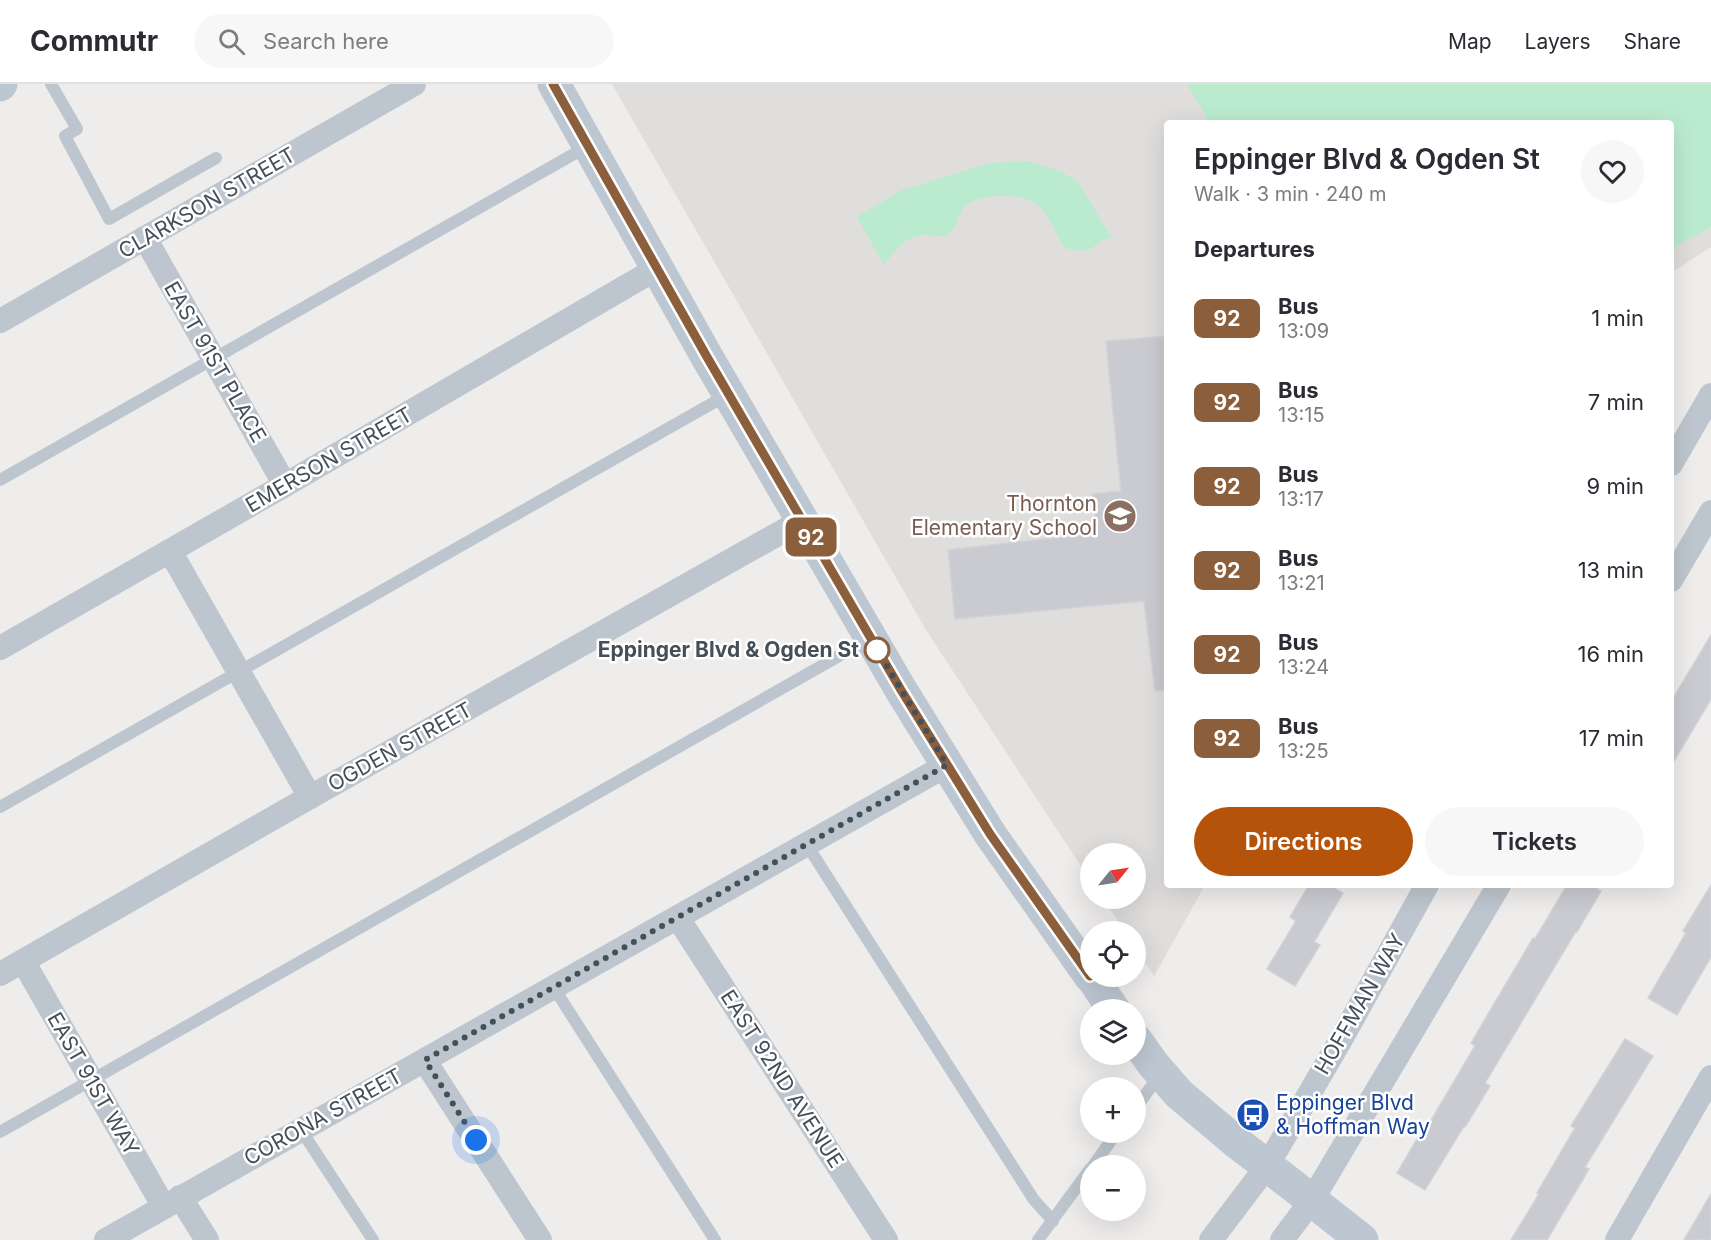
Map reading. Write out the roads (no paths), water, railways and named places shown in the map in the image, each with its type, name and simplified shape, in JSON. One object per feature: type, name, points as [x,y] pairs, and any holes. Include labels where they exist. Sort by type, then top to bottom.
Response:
[{"type":"street","name":"CLARKSON STREET","points":[[0,321],[414,84]]},
{"type":"street","points":[[554,84],[656,269],[870,638],[990,834],[1080,961]]},
{"type":"street","name":"EAST 91ST PLACE","points":[[145,238],[285,485]]},
{"type":"street","name":"EMERSON STREET","points":[[0,648],[656,269]]},
{"type":"street","points":[[1674,459],[1711,395]]},
{"type":"street","points":[[1674,575],[1711,512]]},
{"type":"street","name":"OGDEN STREET","points":[[0,974],[801,521]]},
{"type":"street","points":[[170,551],[310,797]]},
{"type":"street","name":"CORONA STREET","points":[[106,1240],[947,765]]},
{"type":"street","name":"HOFFMAN WAY","points":[[1211,1240],[1267,1166],[1425,888]]},
{"type":"street","points":[[1282,1240],[1312,1200],[1497,888]]},
{"type":"street","name":"EAST 92ND AVENUE","points":[[678,918],[886,1240]]},
{"type":"street","name":"EAST 91ST WAY","points":[[23,961],[91,1081],[172,1202],[207,1240]]},
{"type":"street","points":[[1146,1054],[1179,1095],[1362,1240]]},
{"type":"street","points":[[425,1060],[540,1240]]},
{"type":"street","points":[[1617,1240],[1711,1077]]},
{"type":"lane","points":[[51,84],[77,129],[65,135],[109,219],[216,158]]},
{"type":"lane","points":[[0,480],[588,146]]},
{"type":"lane","points":[[0,807],[728,394]]},
{"type":"lane","points":[[0,1132],[870,638]]},
{"type":"lane","points":[[807,845],[1034,1200],[1053,1221]]},
{"type":"lane","points":[[554,988],[715,1240]]},
{"type":"lane","points":[[1146,1094],[1161,1074]]},
{"type":"lane","points":[[301,1130],[373,1240]]},
{"type":"lane","points":[[1038,1240],[1080,1183]]},
{"type":"place","name":"Thornton Elementary School","points":[[1120,516]]},
{"type":"place","name":"Eppinger Blvd & Ogden St","points":[[877,650]]},
{"type":"place","name":"Eppinger Blvd & Hoffman Way","points":[[1253,1115]]}]
